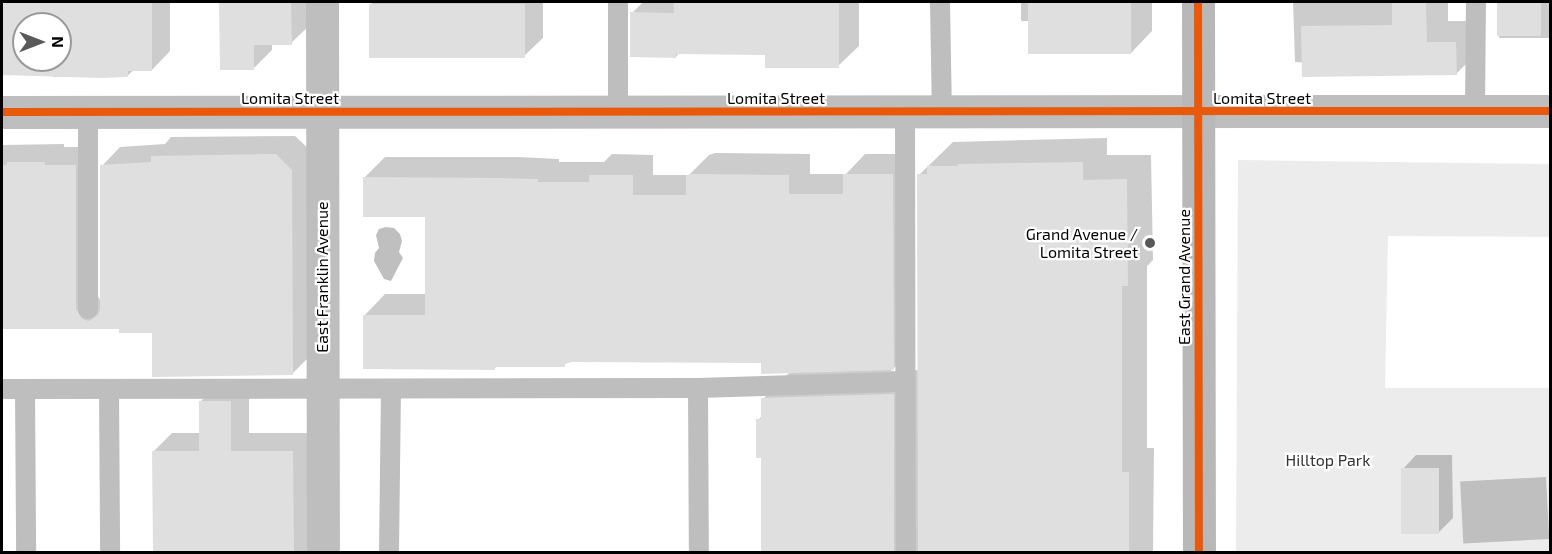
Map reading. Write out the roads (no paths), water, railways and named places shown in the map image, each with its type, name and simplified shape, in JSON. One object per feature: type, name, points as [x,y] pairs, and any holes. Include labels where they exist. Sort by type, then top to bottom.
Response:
[{"type":"main road","name":"East Grand Avenue","points":[[1198,2],[1199,552]]},
{"type":"street","name":"East Franklin Avenue","points":[[322,2],[323,552]]},
{"type":"street","name":"Lomita Street","points":[[2,112],[1551,111]]},
{"type":"lane","points":[[618,2],[618,112]]},
{"type":"lane","points":[[940,2],[942,112]]},
{"type":"lane","points":[[1475,111],[1476,2]]},
{"type":"lane","points":[[88,112],[88,309]]},
{"type":"lane","points":[[905,112],[906,552]]},
{"type":"lane","points":[[2,389],[698,388],[905,382]]},
{"type":"lane","points":[[698,388],[699,552]]},
{"type":"lane","points":[[25,389],[26,552]]},
{"type":"lane","points":[[389,552],[391,389]]},
{"type":"lane","points":[[109,390],[110,552]]},
{"type":"place","name":"Grand Avenue / Lomita Street","points":[[1150,243]]},
{"type":"park label","name":"Hilltop Park","points":[[1328,460]]}]
